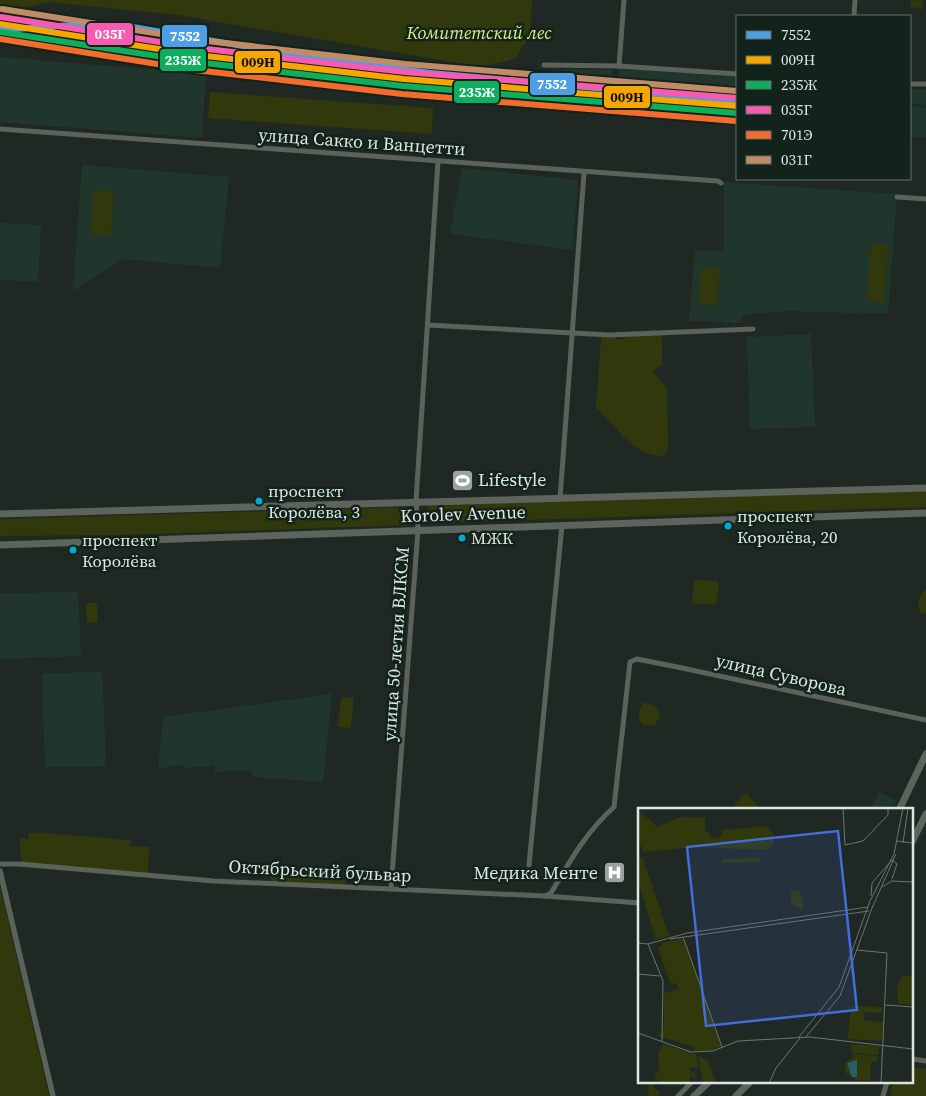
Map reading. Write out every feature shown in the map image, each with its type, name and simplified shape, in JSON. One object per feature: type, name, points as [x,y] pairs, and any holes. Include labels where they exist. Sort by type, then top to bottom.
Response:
[{"type":"main road","name":"Korolev Avenue","points":[[0,514],[926,488]]},
{"type":"main road","name":"Korolev Avenue","points":[[0,545],[926,513]]},
{"type":"main road","points":[[900,808],[926,754]]},
{"type":"main road","points":[[914,838],[926,814]]},
{"type":"main road","points":[[694,1096],[707,1084]]},
{"type":"main road","points":[[736,1096],[748,1084]]},
{"type":"street","points":[[619,66],[624,0]]},
{"type":"street","points":[[854,15],[856,0]]},
{"type":"street","points":[[544,65],[619,66],[736,74]]},
{"type":"street","points":[[911,84],[926,84]]},
{"type":"street","name":"улица Сакко и Ванцетти","points":[[0,129],[584,173],[718,181],[720,183]]},
{"type":"street","name":"улица 50-летия ВЛКСМ","points":[[391,889],[418,530],[416,501],[438,161]]},
{"type":"street","points":[[560,498],[584,173]]},
{"type":"street","points":[[897,197],[926,199]]},
{"type":"street","points":[[428,325],[610,335],[753,329]]},
{"type":"street","points":[[529,865],[562,525]]},
{"type":"street","name":"улица Суворова","points":[[545,896],[551,893],[583,839],[596,823],[614,807],[630,662],[637,659],[674,666],[926,720]]},
{"type":"street","name":"Октябрьский бульвар","points":[[0,864],[214,881],[545,896],[638,903]]},
{"type":"street","points":[[0,871],[53,1096]]},
{"type":"street","points":[[678,1096],[690,1084]]},
{"type":"shaded area","points":[[0,57],[206,74],[202,138],[0,122]]},
{"type":"shaded area","points":[[619,68],[736,77],[736,93],[633,87],[736,94],[736,124],[611,115],[613,104],[583,102],[585,85],[561,83],[562,69],[612,70],[610,86],[618,87]]},
{"type":"shaded area","points":[[911,89],[926,90],[926,105],[911,104]]},
{"type":"shaded area","points":[[911,106],[926,108],[926,138],[911,137]]},
{"type":"shaded area","points":[[82,165],[229,177],[220,268],[123,259],[73,291]]},
{"type":"shaded area","points":[[462,168],[578,180],[572,250],[450,234]]},
{"type":"shaded area","points":[[724,182],[897,194],[888,314],[786,311],[742,315],[741,323],[689,321],[695,251],[724,251]]},
{"type":"shaded area","points":[[0,223],[41,225],[38,282],[0,280]]},
{"type":"shaded area","points":[[811,334],[815,427],[750,429],[747,337]]},
{"type":"shaded area","points":[[78,591],[81,656],[0,659],[0,594]]},
{"type":"shaded area","points":[[102,671],[106,766],[45,767],[42,674]]},
{"type":"shaded area","points":[[332,694],[323,782],[252,777],[251,770],[215,772],[214,765],[188,768],[177,765],[158,769],[163,717]]},
{"type":"shaded area","points":[[879,792],[897,801],[893,808],[871,808]]},
{"type":"green space","name":"Комитетский лес","points":[[0,0],[532,0],[530,35],[515,59],[480,67],[178,15],[50,2],[17,9],[0,8]]},
{"type":"green space","points":[[911,0],[924,1],[922,9],[910,7]]},
{"type":"green space","points":[[210,92],[433,108],[432,134],[208,118]]},
{"type":"green space","points":[[94,190],[114,191],[111,235],[91,234]]},
{"type":"green space","points":[[871,244],[888,245],[884,302],[867,300]]},
{"type":"green space","points":[[702,266],[720,268],[717,305],[698,303]]},
{"type":"green space","points":[[655,329],[662,338],[662,364],[653,371],[667,389],[668,451],[663,456],[642,451],[634,446],[596,408],[601,338],[604,334],[611,334],[618,340]]},
{"type":"green space","points":[[926,490],[926,507],[428,523],[427,505]]},
{"type":"green space","points":[[409,507],[410,520],[408,525],[121,535],[0,536],[0,519]]},
{"type":"green space","points":[[694,580],[719,581],[716,605],[692,603]]},
{"type":"green space","points":[[926,589],[926,614],[920,612],[918,602],[921,593]]},
{"type":"green space","points":[[86,603],[97,603],[98,622],[87,623]]},
{"type":"green space","points":[[341,697],[354,698],[351,728],[338,727]]},
{"type":"green space","points":[[644,702],[654,706],[660,712],[654,726],[643,725],[640,719],[639,710]]},
{"type":"green space","points":[[746,793],[760,808],[734,808],[735,804]]},
{"type":"green space","points":[[29,832],[130,840],[130,846],[149,847],[148,873],[21,863],[20,838],[28,839]]},
{"type":"green space","points":[[270,875],[345,880],[345,886],[271,882]]},
{"type":"green space","points":[[0,884],[1,890],[49,1096],[0,1096]]},
{"type":"green space","points":[[914,1067],[926,1069],[926,1096],[890,1096],[893,1084],[914,1084]]},
{"type":"green space","points":[[649,1084],[661,1094],[658,1096],[648,1096]]},
{"type":"transit line","name":"031Г","points":[[2,9],[199,40],[405,64],[736,91]]},
{"type":"transit line","name":"035Г","points":[[1,17],[198,48],[405,72],[736,98]]},
{"type":"transit line","name":"009Н","points":[[0,24],[197,55],[404,79],[736,106]]},
{"type":"transit line","name":"7552","points":[[0,30],[73,25],[133,27],[307,57],[431,73],[736,101]]},
{"type":"transit line","name":"235Ж","points":[[0,32],[196,62],[403,86],[736,113]]},
{"type":"transit line","name":"701Э","points":[[0,39],[195,70],[402,94],[736,121]]},
{"type":"place","name":"Lifestyle","points":[[462,480]]},
{"type":"place","name":"проспект Королёва, 3","points":[[259,501]]},
{"type":"place","name":"проспект Королёва, 20","points":[[728,526]]},
{"type":"place","name":"МЖК","points":[[462,538]]},
{"type":"place","name":"проспект Королёва","points":[[73,550]]},
{"type":"place","name":"Медика Менте","points":[[614,873]]}]
